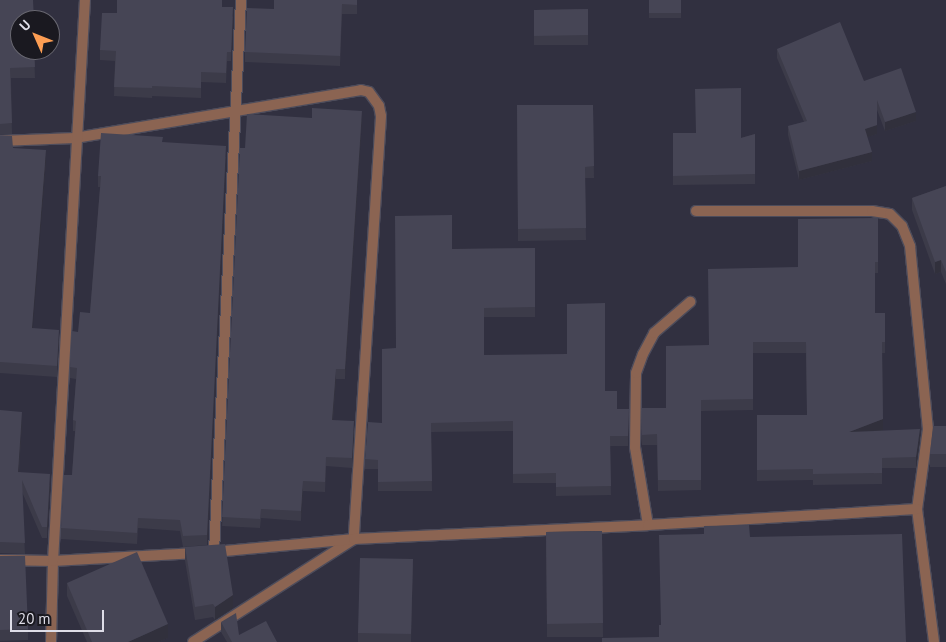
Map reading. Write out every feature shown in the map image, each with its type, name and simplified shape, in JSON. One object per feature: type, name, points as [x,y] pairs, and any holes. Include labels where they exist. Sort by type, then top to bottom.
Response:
[{"type":"street","points":[[51,642],[53,560],[75,138],[85,0]]},
{"type":"street","points":[[214,552],[241,0]]},
{"type":"street","points":[[0,141],[75,138],[361,90],[369,92],[380,106],[381,116],[354,539]]},
{"type":"street","points":[[696,211],[872,211],[890,214],[902,226],[910,246],[932,429],[917,509],[934,642]]},
{"type":"street","points":[[648,525],[635,447],[636,373],[642,354],[654,334],[690,302]]},
{"type":"street","points":[[0,560],[53,560],[214,552],[354,539],[648,525],[917,509]]},
{"type":"street","points":[[193,642],[354,539]]},
{"type":"building","points":[[0,0],[33,0],[34,10],[10,10],[10,60],[35,60],[35,67],[10,68],[12,123],[0,124]]},
{"type":"building","points":[[117,0],[222,0],[222,7],[233,7],[231,52],[227,52],[226,73],[201,72],[201,88],[114,87],[116,51],[100,50],[102,13],[117,13]]},
{"type":"building","points":[[274,0],[357,0],[357,5],[342,4],[340,56],[245,52],[247,8],[274,9]]},
{"type":"building","points":[[649,0],[681,0],[681,13],[649,13]]},
{"type":"building","points":[[588,9],[588,35],[534,36],[534,10]]},
{"type":"building","points":[[840,22],[864,81],[901,68],[916,112],[885,122],[877,100],[877,125],[865,129],[872,152],[799,171],[788,126],[807,121],[777,49]]},
{"type":"building","points":[[741,88],[741,138],[755,134],[755,174],[673,176],[673,133],[696,133],[695,89]]},
{"type":"building","points":[[517,105],[593,105],[594,166],[585,167],[586,228],[518,229]]},
{"type":"building","points":[[312,108],[362,111],[345,369],[336,369],[332,420],[354,421],[352,458],[326,457],[325,482],[303,481],[301,511],[261,509],[260,519],[222,517],[240,148],[245,148],[247,114],[312,118]]},
{"type":"building","points":[[101,133],[163,137],[162,142],[226,146],[207,535],[183,536],[180,520],[138,518],[137,533],[61,528],[64,475],[72,475],[76,421],[73,420],[77,368],[70,367],[72,331],[78,332],[80,312],[90,313],[101,176],[98,176]]},
{"type":"building","points":[[0,136],[12,136],[13,148],[46,150],[32,328],[59,330],[57,366],[0,362]]},
{"type":"building","points":[[946,186],[946,272],[941,260],[935,262],[912,198]]},
{"type":"building","points":[[452,215],[452,249],[535,248],[535,307],[484,308],[484,355],[567,354],[567,304],[605,303],[605,391],[617,391],[617,409],[629,409],[628,436],[610,436],[611,486],[556,487],[556,473],[513,474],[513,421],[431,423],[432,481],[378,482],[378,460],[365,459],[368,422],[382,423],[382,349],[396,348],[395,216]]},
{"type":"building","points":[[878,218],[878,262],[875,262],[875,313],[885,313],[885,342],[882,342],[883,419],[849,432],[920,429],[916,457],[882,458],[882,473],[813,474],[813,469],[757,470],[757,415],[807,415],[806,342],[753,342],[753,399],[701,400],[701,480],[658,480],[657,434],[642,435],[642,408],[666,408],[666,346],[709,345],[708,269],[798,267],[798,219]]},
{"type":"building","points":[[0,410],[22,412],[18,472],[50,474],[47,527],[42,527],[22,480],[25,543],[0,542]]},
{"type":"building","points":[[933,426],[946,426],[946,454],[930,454]]},
{"type":"building","points":[[749,525],[750,537],[902,534],[906,642],[602,642],[602,638],[659,637],[659,625],[661,625],[659,535],[704,534],[704,526]]},
{"type":"building","points":[[602,531],[603,623],[547,624],[546,532]]},
{"type":"building","points":[[225,544],[233,595],[215,607],[213,604],[195,607],[185,547]]},
{"type":"building","points":[[137,552],[168,624],[128,642],[92,642],[67,583]]},
{"type":"building","points":[[0,556],[25,556],[28,629],[0,630]]},
{"type":"building","points":[[360,558],[413,559],[411,634],[358,633]]},
{"type":"building","points":[[236,613],[239,635],[266,621],[277,642],[232,642],[221,622]]}]
